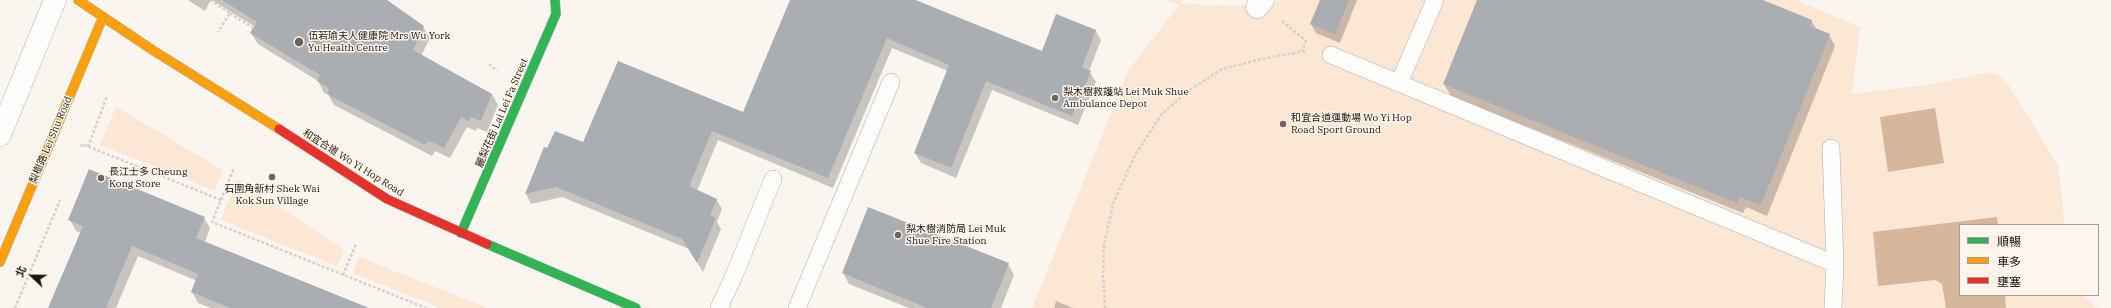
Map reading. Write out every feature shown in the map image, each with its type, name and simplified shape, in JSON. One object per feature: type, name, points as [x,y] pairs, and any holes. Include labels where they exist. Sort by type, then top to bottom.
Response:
[{"type":"main road","name":"和宜合道 Wo Yi Hop Road","points":[[78,0],[387,198],[461,233],[636,308]]},
{"type":"main road","name":"麗梨花街 Lai Lei Fa Street","points":[[461,233],[556,14],[555,0]]},
{"type":"main road","name":"梨樹路 Lei Shu Road","points":[[0,262],[103,17]]},
{"type":"street","points":[[0,134],[55,0]]},
{"type":"lane","points":[[1399,83],[1435,0]]},
{"type":"lane","points":[[1331,55],[1835,264]]},
{"type":"lane","points":[[797,308],[891,82]]},
{"type":"lane","points":[[1831,148],[1835,264],[1833,308]]},
{"type":"lane","points":[[719,308],[773,179]]},
{"type":"path","points":[[210,0],[253,28]]},
{"type":"path","points":[[218,32],[230,13]]},
{"type":"path","points":[[1302,51],[1306,40]]},
{"type":"path","points":[[1105,308],[1103,272],[1104,245],[1113,204],[1135,155],[1161,115],[1188,91],[1222,69],[1302,51],[1331,55]]},
{"type":"path","points":[[489,64],[498,71]]},
{"type":"path","points":[[88,147],[107,96]]},
{"type":"path","points":[[82,144],[221,200]]},
{"type":"path","points":[[234,168],[212,222],[426,308]]},
{"type":"path","points":[[343,275],[356,244]]},
{"type":"path","points":[[15,308],[40,248]]},
{"type":"shaded area","points":[[1166,0],[1182,0],[1179,4],[1253,6],[1261,15],[1278,0],[1796,0],[1860,27],[1852,94],[1934,84],[1987,72],[1999,76],[2008,84],[2058,165],[2065,224],[1959,224],[1959,296],[2084,296],[2098,308],[1032,308],[1128,71],[1179,5]]},
{"type":"shaded area","points":[[116,107],[223,170],[215,191],[100,145]]},
{"type":"shaded area","points":[[1935,108],[1944,163],[1888,172],[1880,117]]},
{"type":"shaded area","points":[[237,179],[344,250],[337,266],[221,220]]},
{"type":"shaded area","points":[[1997,217],[1998,224],[1959,224],[1959,296],[2005,296],[2006,308],[1946,308],[1942,284],[1935,280],[1878,286],[1873,232]]},
{"type":"shaded area","points":[[359,257],[488,308],[440,308],[353,273]]},
{"type":"building","points":[[222,0],[387,0],[424,26],[413,50],[492,94],[481,121],[471,117],[469,121],[461,117],[444,148],[429,141],[425,145],[327,94],[329,88],[317,81],[320,75],[250,33],[257,22]]},
{"type":"building","points":[[790,0],[915,0],[1042,51],[1056,14],[1096,30],[1082,67],[1091,71],[1072,116],[986,81],[951,168],[914,153],[949,65],[887,38],[828,178],[712,131],[689,186],[717,199],[710,215],[716,218],[697,263],[682,239],[556,187],[525,194],[544,147],[547,148],[555,131],[583,142],[618,61],[743,112]]},
{"type":"building","points":[[1320,0],[1349,0],[1335,34],[1310,24]]},
{"type":"building","points":[[1477,0],[1763,0],[1812,20],[1810,26],[1830,34],[1761,205],[1740,197],[1737,203],[1443,84]]},
{"type":"building","points":[[89,169],[205,217],[196,238],[369,308],[230,308],[191,292],[198,274],[132,246],[106,308],[48,308],[83,226],[68,220]]},
{"type":"building","name":"梨木樹消防局 Lei Muk Shue Fire Station","points":[[868,207],[1009,263],[991,308],[927,308],[842,273]]},
{"type":"traffic: fast","points":[[461,233],[556,14],[555,0]]},
{"type":"traffic: fast","points":[[487,244],[636,308]]},
{"type":"traffic: slow","points":[[78,0],[154,51],[279,129]]},
{"type":"traffic: slow","points":[[0,262],[103,17]]},
{"type":"traffic: jam","points":[[279,129],[387,199],[487,244]]},
{"type":"place","name":"伍若瑜夫人健康院 Mrs Wu York Yu Health Centre","points":[[299,42]]},
{"type":"place","name":"梨木樹救護站 Lei Muk Shue Ambulance Depot","points":[[1055,98]]},
{"type":"place","name":"和宜合道運動場 Wo Yi Hop Road Sport Ground","points":[[1283,124]]},
{"type":"place","name":"石圍角新村 Shek Wai Kok Sun Village","points":[[272,177]]},
{"type":"place","name":"長江士多 Cheung Kong Store","points":[[101,178]]},
{"type":"place","name":"梨木樹消防局 Lei Muk Shue Fire Station","points":[[898,235]]}]
